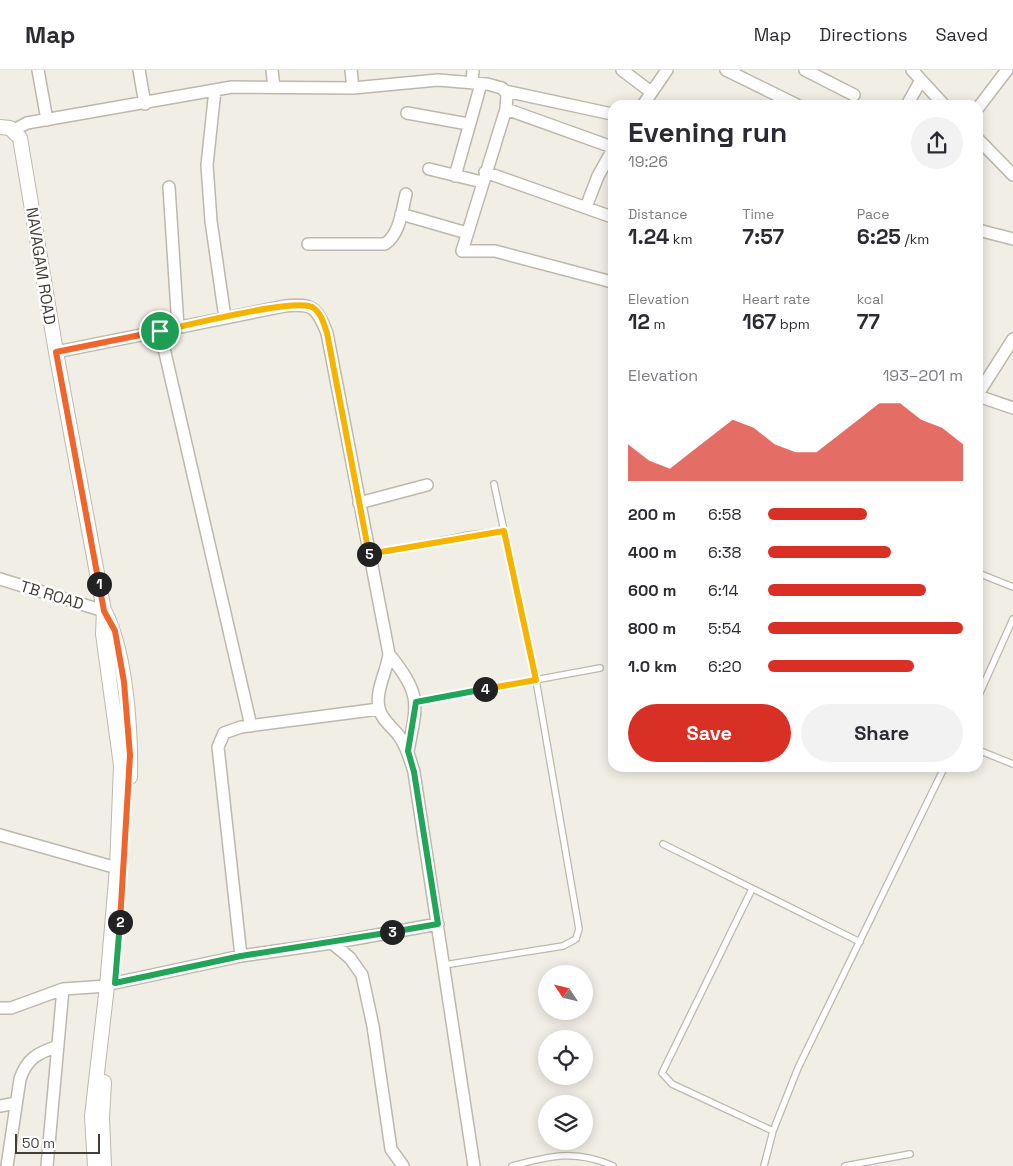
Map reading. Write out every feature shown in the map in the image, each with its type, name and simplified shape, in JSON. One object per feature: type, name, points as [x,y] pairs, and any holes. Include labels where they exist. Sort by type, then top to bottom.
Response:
[{"type":"street","points":[[38,70],[47,120]]},
{"type":"street","points":[[139,70],[145,104]]},
{"type":"street","points":[[272,70],[274,87]]},
{"type":"street","points":[[351,70],[353,88]]},
{"type":"street","points":[[455,176],[476,83],[473,70]]},
{"type":"street","points":[[622,70],[651,92]]},
{"type":"street","points":[[647,100],[668,70]]},
{"type":"street","points":[[726,70],[787,100]]},
{"type":"street","points":[[805,70],[854,95]]},
{"type":"street","points":[[912,70],[939,100]]},
{"type":"street","points":[[983,101],[1007,70]]},
{"type":"street","points":[[7,129],[27,123],[145,104],[232,87],[353,88],[437,75],[497,86],[508,94],[506,109],[483,177],[462,251],[495,251],[608,281]]},
{"type":"street","points":[[911,100],[921,80]]},
{"type":"street","points":[[215,90],[207,165],[211,222],[225,318]]},
{"type":"street","points":[[505,91],[513,91],[608,113]]},
{"type":"street","points":[[506,109],[608,147]]},
{"type":"street","points":[[407,113],[468,124]]},
{"type":"street","name":"NAVAGAM ROAD","points":[[7,129],[20,138],[56,352],[104,611],[103,634],[121,765],[111,984],[102,1118],[104,1166]]},
{"type":"street","points":[[983,144],[1013,175]]},
{"type":"street","points":[[586,207],[608,157]]},
{"type":"street","points":[[429,169],[455,176],[483,177],[608,215]]},
{"type":"street","points":[[169,187],[178,327]]},
{"type":"street","points":[[308,244],[385,244],[397,229],[406,194]]},
{"type":"street","points":[[401,214],[467,233]]},
{"type":"street","points":[[983,231],[1013,239]]},
{"type":"street","points":[[56,352],[298,304],[309,306],[316,310],[327,333],[388,654],[378,700],[379,709],[382,717],[399,735],[408,751],[414,772],[474,1166]]},
{"type":"street","points":[[160,331],[251,726]]},
{"type":"street","points":[[983,387],[1013,339]]},
{"type":"street","points":[[983,397],[1013,408]]},
{"type":"street","points":[[359,503],[427,484]]},
{"type":"street","name":"TB ROAD","points":[[0,579],[104,611]]},
{"type":"street","name":"NAVAGAM ROAD","points":[[95,1166],[92,1116],[111,984],[127,837],[130,755],[124,682],[115,631],[104,611]]},
{"type":"street","points":[[388,654],[408,678],[416,702],[408,751]]},
{"type":"street","points":[[241,956],[218,747],[224,733],[251,726],[379,709]]},
{"type":"street","points":[[0,835],[117,868]]},
{"type":"street","points":[[0,1008],[11,1008],[63,989],[111,984],[241,956],[332,943],[438,924]]},
{"type":"street","points":[[332,943],[350,958],[362,975],[373,1026],[391,1149],[403,1166]]},
{"type":"street","points":[[47,1166],[63,989]]},
{"type":"street","points":[[7,1166],[16,1103],[24,1067],[38,1053],[58,1046]]},
{"type":"street","points":[[0,1106],[16,1103]]},
{"type":"lane","points":[[444,965],[563,946],[576,939],[579,929],[536,680],[494,484]]},
{"type":"lane","points":[[369,555],[469,535],[504,531]]},
{"type":"lane","points":[[983,575],[1013,587]]},
{"type":"lane","points":[[983,686],[1013,619]]},
{"type":"lane","points":[[416,702],[600,668]]},
{"type":"lane","points":[[983,752],[1013,764]]},
{"type":"lane","points":[[764,1166],[773,1131],[798,1068],[942,772]]},
{"type":"lane","points":[[663,844],[860,942]]},
{"type":"lane","points":[[752,889],[662,1073],[672,1084],[773,1131]]},
{"type":"lane","points":[[845,1166],[910,1154]]},
{"type":"lane","points":[[512,1166],[563,1155],[584,1155],[613,1166]]},
{"type":"route","points":[[298,304],[309,306],[316,310],[322,319],[327,333],[369,555],[469,535],[504,531],[536,680],[416,702],[416,712],[408,751],[414,772],[438,924],[332,943],[241,956],[115,983],[130,778],[124,682],[115,631],[104,611],[56,352],[160,331],[298,304]]}]
